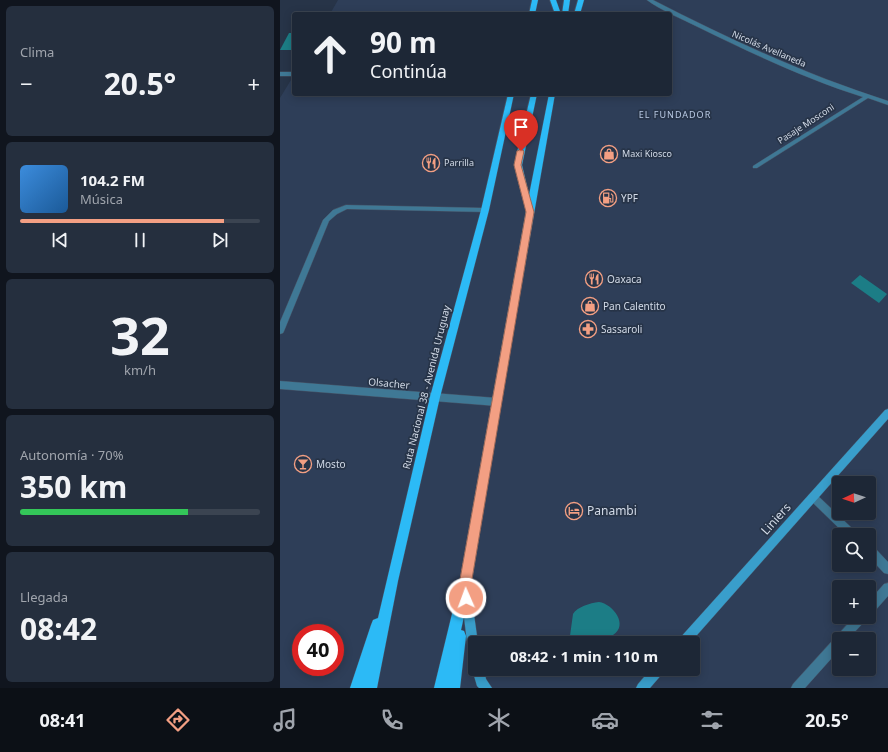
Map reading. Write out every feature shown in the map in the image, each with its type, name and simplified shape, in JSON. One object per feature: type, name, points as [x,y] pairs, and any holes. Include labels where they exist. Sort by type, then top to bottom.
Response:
[{"type":"main road","points":[[532,12],[535,0]]},
{"type":"main road","points":[[552,0],[557,12]]},
{"type":"main road","points":[[565,12],[567,0]]},
{"type":"main road","points":[[578,12],[581,0]]},
{"type":"main road","name":"Ruta Nacional 38 - Avenida Uruguay","points":[[370,688],[392,581],[435,397],[485,210],[511,96]]},
{"type":"main road","points":[[530,212],[518,165],[534,96]]},
{"type":"main road","points":[[441,688],[465,585],[552,96]]},
{"type":"main road","points":[[357,688],[392,581]]},
{"type":"main road","points":[[453,688],[465,585]]},
{"type":"street","name":"Nicolás Avellaneda","points":[[649,0],[777,63],[866,97],[888,103]]},
{"type":"street","points":[[280,74],[292,74]]},
{"type":"street","name":"Pasaje Mosconi","points":[[756,167],[866,97]]},
{"type":"street","points":[[280,331],[326,220],[335,212],[346,208],[485,210]]},
{"type":"street","name":"Olsacher","points":[[280,385],[497,402]]},
{"type":"street","name":"Liniers","points":[[689,636],[888,413]]},
{"type":"street","points":[[814,497],[846,528]]},
{"type":"street","points":[[876,557],[888,569]]},
{"type":"street","points":[[465,585],[472,636]]},
{"type":"street","points":[[876,601],[888,588]]},
{"type":"street","points":[[847,632],[855,624]]},
{"type":"street","points":[[797,688],[832,650]]},
{"type":"street","points":[[480,676],[481,682],[486,688]]},
{"type":"street","points":[[642,688],[653,676]]},
{"type":"shaded area","points":[[338,0],[888,0],[888,688],[280,688],[280,98],[292,78],[292,96],[672,96],[672,12],[331,12]]},
{"type":"shaded area","points":[[289,33],[292,33],[292,50],[280,50]]},
{"type":"shaded area","points":[[860,275],[887,294],[879,303],[851,283]]},
{"type":"shaded area","points":[[599,602],[614,611],[620,626],[618,631],[611,636],[570,636],[573,614],[577,609]]},
{"type":"place","name":"Maxi Kiosco","points":[[609,154]]},
{"type":"place","name":"Parrilla","points":[[431,163]]},
{"type":"place","name":"YPF","points":[[608,198]]},
{"type":"place","name":"Oaxaca","points":[[594,279]]},
{"type":"place","name":"Pan Calentito","points":[[590,306]]},
{"type":"place","name":"Sassaroli","points":[[588,329]]},
{"type":"place","name":"Mosto","points":[[303,464]]},
{"type":"place","name":"Panambi","points":[[574,511]]},
{"type":"district","name":"EL FUNDADOR","points":[[675,115]]},
{"type":"route","points":[[466,598],[465,585],[530,212],[518,165],[521,151]]}]
